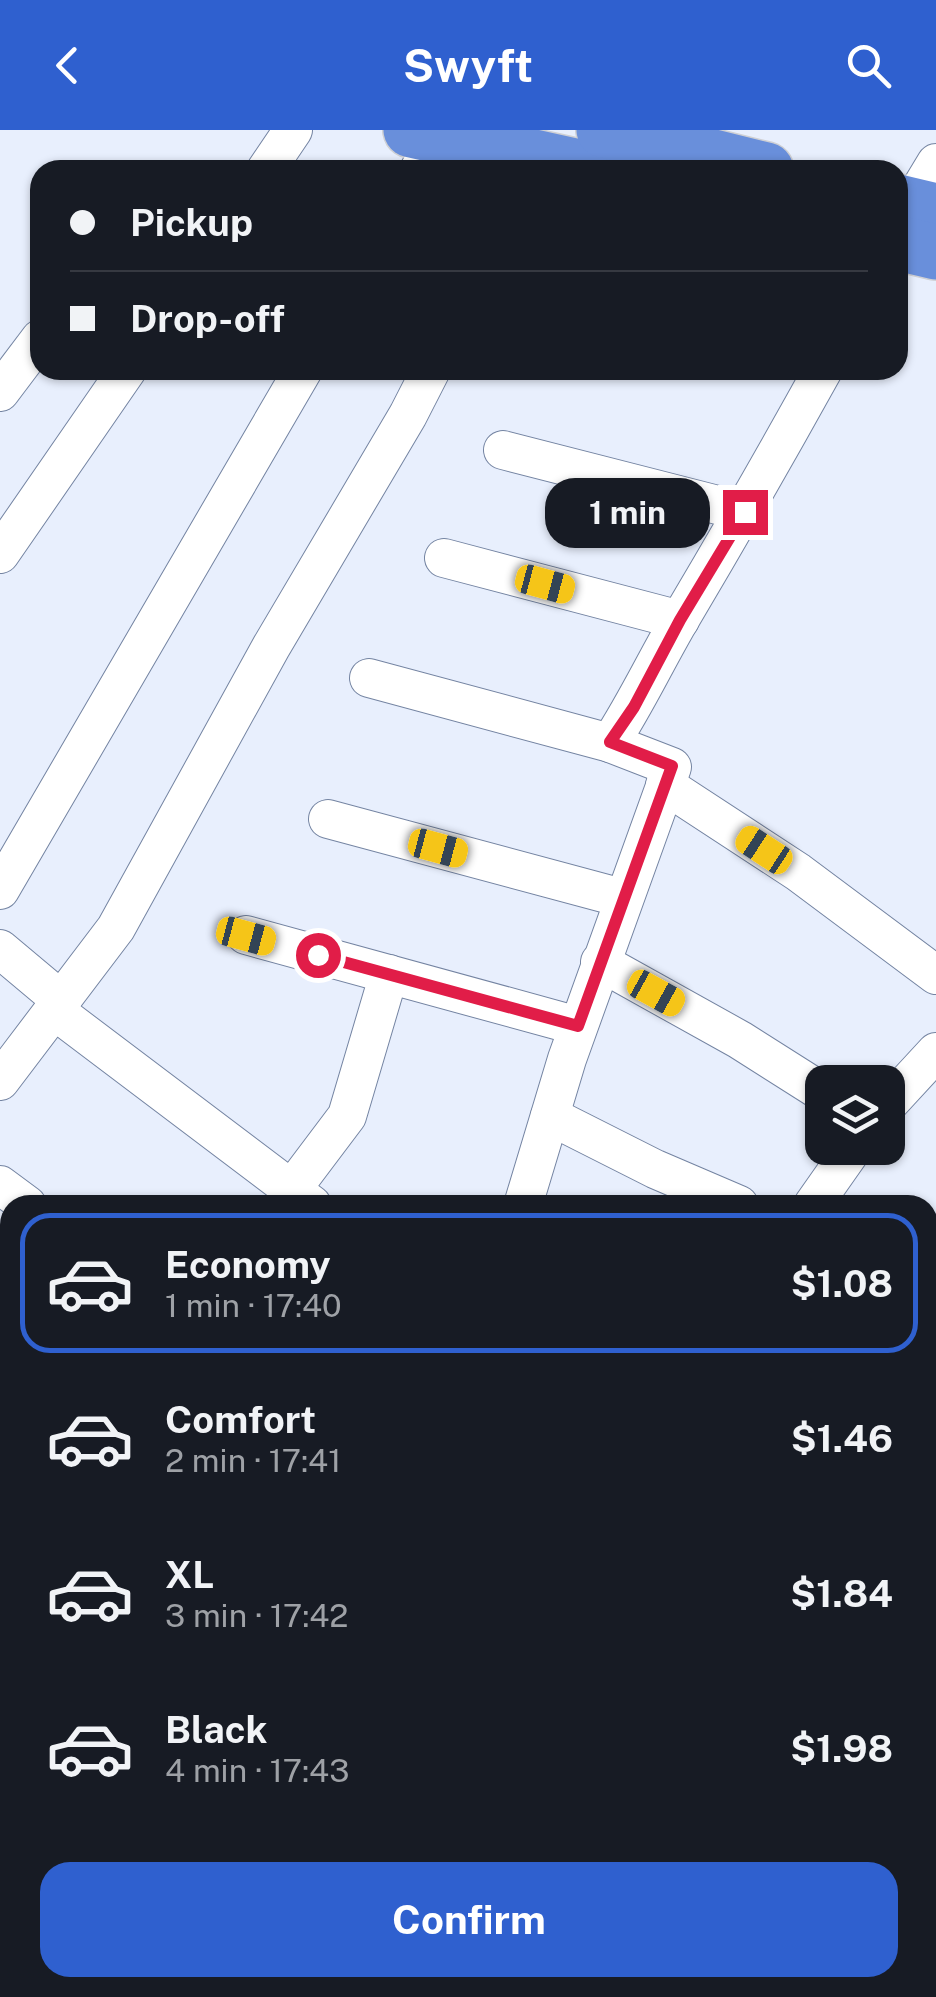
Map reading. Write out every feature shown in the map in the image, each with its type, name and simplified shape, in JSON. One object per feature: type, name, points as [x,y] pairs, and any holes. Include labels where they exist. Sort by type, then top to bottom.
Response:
[{"type":"highway","points":[[604,130],[726,160]]},
{"type":"highway","points":[[423,145],[516,160]]},
{"type":"highway","points":[[915,205],[936,252]]},
{"type":"street","points":[[273,160],[293,130]]},
{"type":"street","points":[[0,392],[30,352]]},
{"type":"street","points":[[0,554],[121,380]]},
{"type":"street","points":[[0,890],[297,380]]},
{"type":"street","points":[[0,1081],[116,928],[271,647],[425,380]]},
{"type":"street","points":[[610,742],[634,707],[818,380]]},
{"type":"street","points":[[503,450],[745,512]]},
{"type":"street","points":[[444,558],[680,620]]},
{"type":"street","points":[[368,678],[610,742],[672,766],[578,1026],[527,1195]]},
{"type":"street","points":[[665,786],[798,872],[936,975]]},
{"type":"street","points":[[328,819],[622,898]]},
{"type":"street","points":[[246,936],[578,1026]]},
{"type":"street","points":[[0,949],[58,1005],[299,1195]]},
{"type":"street","points":[[600,962],[805,1081]]},
{"type":"street","points":[[303,1195],[348,1116],[389,974]]},
{"type":"street","points":[[905,1086],[936,1052]]},
{"type":"street","points":[[550,1116],[716,1195]]},
{"type":"street","points":[[820,1195],[841,1165]]},
{"type":"route","points":[[318,955],[578,1026],[672,766],[610,742],[745,512]]}]
